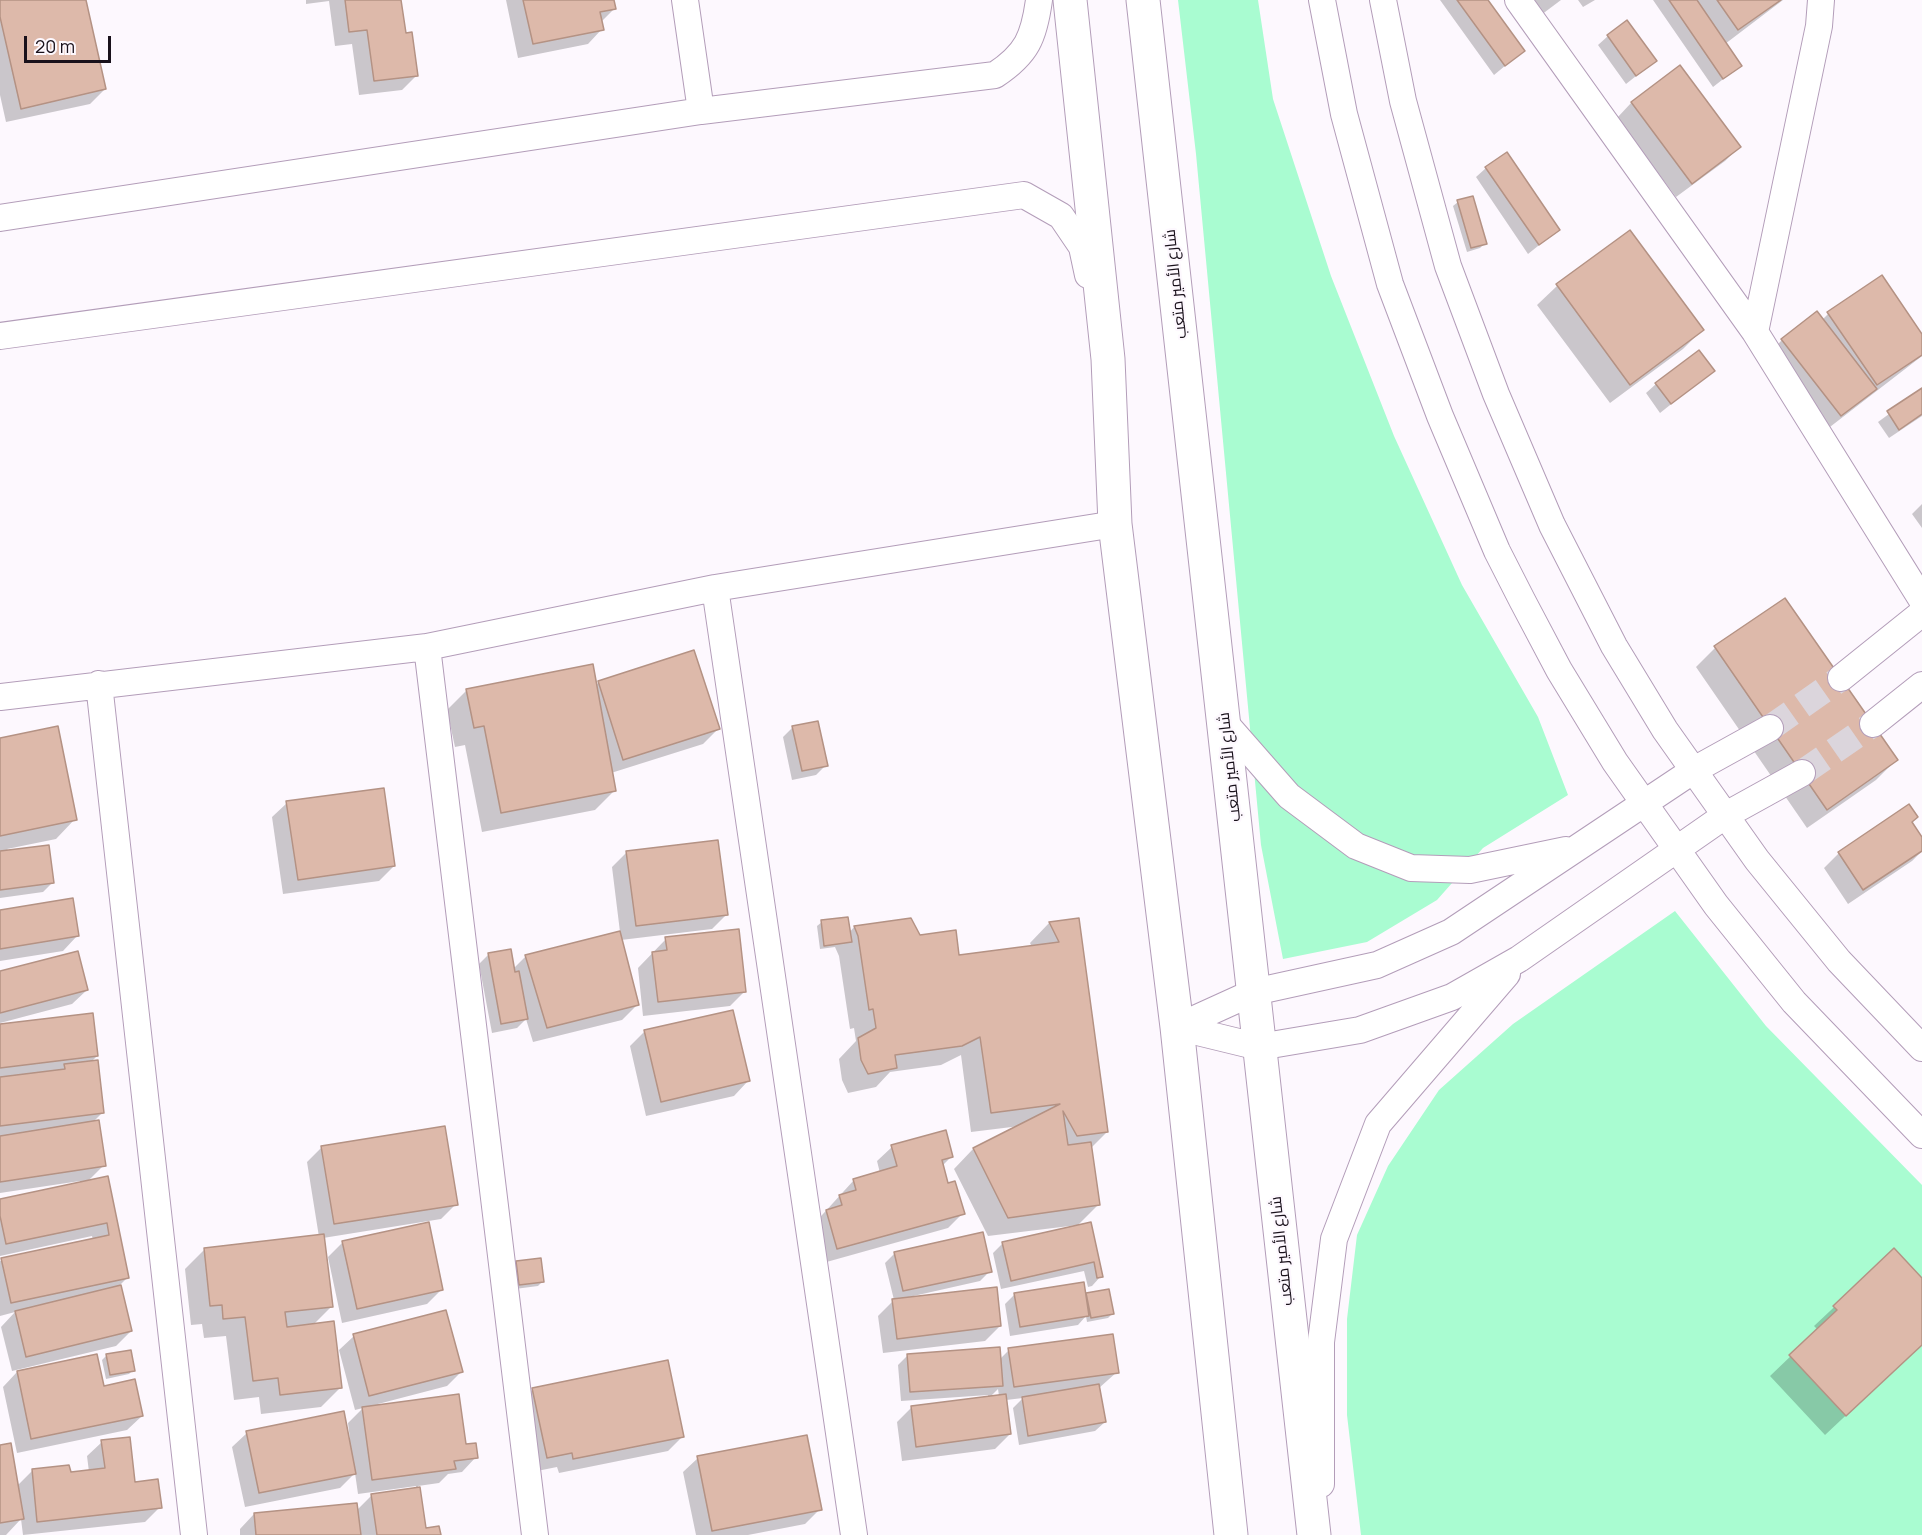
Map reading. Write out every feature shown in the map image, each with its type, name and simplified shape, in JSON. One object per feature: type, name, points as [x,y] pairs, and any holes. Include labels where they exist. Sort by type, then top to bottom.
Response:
[{"type":"main road","points":[[1070,0],[1108,359],[1114,524],[1177,1027],[1231,1535]]},
{"type":"main road","name":"شارع الأمير متعب","points":[[1143,0],[1314,1535]]},
{"type":"street","points":[[685,0],[701,111]]},
{"type":"street","points":[[0,218],[701,111],[995,75],[1016,61],[1035,32],[1040,0]]},
{"type":"street","points":[[1322,0],[1344,114],[1390,284],[1440,416],[1497,551],[1522,600],[1572,691],[1615,762],[1716,905],[1794,1002],[1922,1135]]},
{"type":"street","points":[[1383,0],[1403,101],[1448,266],[1496,394],[1552,525],[1614,646],[1665,730],[1757,860],[1839,961],[1922,1048]]},
{"type":"street","points":[[1518,0],[1755,332],[1922,600]]},
{"type":"street","points":[[1755,332],[1819,26],[1821,0]]},
{"type":"street","points":[[0,336],[1024,195],[1061,216],[1082,247],[1108,359]]},
{"type":"street","points":[[0,697],[427,647],[715,588],[1114,524]]},
{"type":"street","points":[[715,588],[854,1535]]},
{"type":"street","points":[[1841,678],[1922,613]]},
{"type":"street","points":[[427,647],[535,1535]]},
{"type":"street","points":[[99,684],[194,1535]]},
{"type":"street","points":[[1873,724],[1922,685]]},
{"type":"street","points":[[1225,723],[1289,796],[1356,846],[1411,868],[1470,870],[1581,847]]},
{"type":"street","points":[[1177,1027],[1254,992],[1377,965],[1451,932],[1694,770],[1770,728]]},
{"type":"street","points":[[1177,1027],[1259,1047],[1360,1030],[1452,997],[1519,959],[1726,815],[1802,773]]},
{"type":"street","points":[[1321,1535],[1322,1342],[1334,1239],[1378,1124],[1519,959]]},
{"type":"street","points":[[1452,997],[1467,1020]]},
{"type":"green space","points":[[1178,0],[1258,0],[1273,99],[1331,276],[1394,436],[1462,585],[1538,717],[1568,795],[1483,848],[1437,900],[1367,942],[1283,959],[1261,845],[1196,154]]},
{"type":"green space","points":[[1675,911],[1766,1026],[1922,1185],[1922,1535],[1361,1535],[1347,1415],[1347,1319],[1357,1235],[1388,1166],[1439,1090],[1513,1024]]},
{"type":"building","points":[[0,0],[86,0],[106,89],[21,109],[0,17]]},
{"type":"building","points":[[345,0],[401,0],[406,33],[412,32],[418,76],[374,81],[367,30],[349,32]]},
{"type":"building","points":[[523,0],[614,0],[616,9],[600,12],[604,30],[533,44]]},
{"type":"building","points":[[1457,0],[1488,0],[1525,51],[1505,66]]},
{"type":"building","points":[[1669,0],[1697,0],[1742,66],[1723,79]]},
{"type":"building","points":[[1717,0],[1781,0],[1738,30]]},
{"type":"building","points":[[1627,20],[1657,61],[1636,76],[1607,35]]},
{"type":"building","points":[[1680,65],[1741,147],[1692,184],[1631,102]]},
{"type":"building","points":[[1507,152],[1560,230],[1539,245],[1485,167]]},
{"type":"building","points":[[1473,196],[1487,244],[1471,248],[1457,200]]},
{"type":"building","points":[[1630,230],[1704,330],[1630,385],[1556,284]]},
{"type":"building","points":[[1882,275],[1922,334],[1922,355],[1877,385],[1827,312]]},
{"type":"building","points":[[1817,311],[1877,389],[1841,416],[1781,339]]},
{"type":"building","points":[[1699,350],[1715,371],[1671,404],[1655,383]]},
{"type":"building","points":[[1922,388],[1922,414],[1899,430],[1887,411]]},
{"type":"building","points":[[1785,598],[1898,760],[1827,810],[1714,646]]},
{"type":"building","points":[[694,650],[720,729],[623,760],[598,681]]},
{"type":"building","points":[[593,664],[616,791],[501,813],[484,726],[474,728],[466,689]]},
{"type":"building","points":[[818,721],[828,766],[802,771],[792,726]]},
{"type":"building","points":[[58,726],[77,820],[0,836],[0,738]]},
{"type":"building","points":[[384,788],[395,866],[298,880],[286,801]]},
{"type":"building","points":[[1909,804],[1918,817],[1912,822],[1922,837],[1922,851],[1863,890],[1838,852]]},
{"type":"building","points":[[718,840],[728,915],[636,926],[626,851]]},
{"type":"building","points":[[49,845],[54,883],[0,890],[0,851]]},
{"type":"building","points":[[73,898],[79,936],[0,949],[0,910]]},
{"type":"building","points":[[848,917],[852,942],[824,946],[821,920]]},
{"type":"building","points":[[911,918],[920,935],[956,930],[959,955],[1059,942],[1049,922],[1079,918],[1108,1132],[1077,1136],[1063,1111],[1068,1145],[1091,1142],[1100,1205],[1008,1218],[973,1148],[1060,1104],[991,1113],[980,1037],[962,1046],[895,1055],[897,1068],[868,1074],[861,1060],[858,1038],[876,1028],[873,1009],[869,1010],[858,936],[854,926]]},
{"type":"building","points":[[739,929],[746,992],[658,1002],[652,952],[667,950],[665,937]]},
{"type":"building","points":[[620,931],[639,1005],[547,1028],[525,955]]},
{"type":"building","points":[[511,949],[515,972],[519,971],[528,1019],[501,1024],[488,953]]},
{"type":"building","points":[[78,951],[88,990],[0,1013],[0,971]]},
{"type":"building","points":[[733,1010],[750,1081],[661,1102],[644,1030]]},
{"type":"building","points":[[93,1013],[98,1056],[0,1068],[0,1024]]},
{"type":"building","points":[[98,1060],[104,1113],[0,1126],[0,1077],[65,1069],[64,1064]]},
{"type":"building","points":[[99,1120],[106,1166],[0,1182],[0,1136]]},
{"type":"building","points":[[445,1126],[458,1205],[334,1224],[321,1146]]},
{"type":"building","points":[[946,1130],[953,1157],[942,1160],[948,1183],[955,1181],[965,1214],[837,1249],[826,1210],[842,1205],[839,1195],[856,1190],[853,1179],[897,1166],[891,1145]]},
{"type":"building","points":[[108,1176],[129,1278],[11,1303],[1,1258],[109,1235],[107,1223],[6,1244],[0,1216],[0,1199]]},
{"type":"building","points":[[429,1222],[443,1290],[357,1309],[342,1241]]},
{"type":"building","points":[[1091,1222],[1103,1277],[1097,1278],[1094,1262],[1011,1281],[1002,1242]]},
{"type":"building","points":[[983,1232],[992,1272],[903,1291],[894,1252]]},
{"type":"building","points":[[324,1234],[333,1307],[285,1312],[287,1327],[334,1321],[342,1388],[280,1395],[278,1378],[253,1381],[245,1317],[223,1319],[222,1305],[210,1306],[204,1248]]},
{"type":"building","points":[[1894,1248],[1922,1278],[1922,1345],[1846,1416],[1789,1355],[1837,1310],[1833,1306]]},
{"type":"building","points":[[541,1258],[544,1282],[519,1285],[516,1261]]},
{"type":"building","points":[[1084,1282],[1089,1316],[1020,1327],[1014,1293]]},
{"type":"building","points":[[121,1285],[132,1331],[26,1357],[15,1311]]},
{"type":"building","points":[[997,1287],[1001,1326],[897,1339],[892,1299]]},
{"type":"building","points":[[1109,1289],[1114,1314],[1091,1318],[1086,1293]]},
{"type":"building","points":[[446,1310],[463,1372],[369,1396],[353,1334]]},
{"type":"building","points":[[1113,1334],[1119,1373],[1014,1387],[1008,1348]]},
{"type":"building","points":[[1000,1347],[1003,1386],[910,1392],[907,1354]]},
{"type":"building","points":[[131,1350],[135,1371],[110,1375],[106,1354]]},
{"type":"building","points":[[97,1354],[104,1386],[135,1379],[143,1416],[31,1439],[17,1371]]},
{"type":"building","points":[[668,1360],[684,1437],[573,1459],[572,1453],[547,1458],[532,1388]]},
{"type":"building","points":[[1099,1384],[1106,1422],[1028,1436],[1022,1397]]},
{"type":"building","points":[[459,1394],[466,1444],[476,1443],[478,1458],[454,1461],[456,1469],[372,1480],[362,1407]]},
{"type":"building","points":[[1006,1394],[1011,1434],[916,1447],[911,1406]]},
{"type":"building","points":[[344,1411],[356,1474],[259,1493],[246,1431]]},
{"type":"building","points":[[807,1435],[822,1510],[712,1531],[697,1456]]},
{"type":"building","points":[[130,1437],[135,1482],[158,1479],[162,1508],[37,1522],[32,1469],[69,1465],[71,1472],[105,1468],[101,1440]]},
{"type":"building","points":[[11,1443],[24,1519],[0,1523],[0,1445]]},
{"type":"building","points":[[420,1487],[426,1528],[439,1526],[441,1535],[377,1535],[371,1494]]},
{"type":"building","points":[[357,1503],[361,1535],[256,1535],[254,1513]]},
{"type":"tunnel","points":[[1770,728],[1841,678]]},
{"type":"tunnel","points":[[1802,773],[1873,724]]}]
